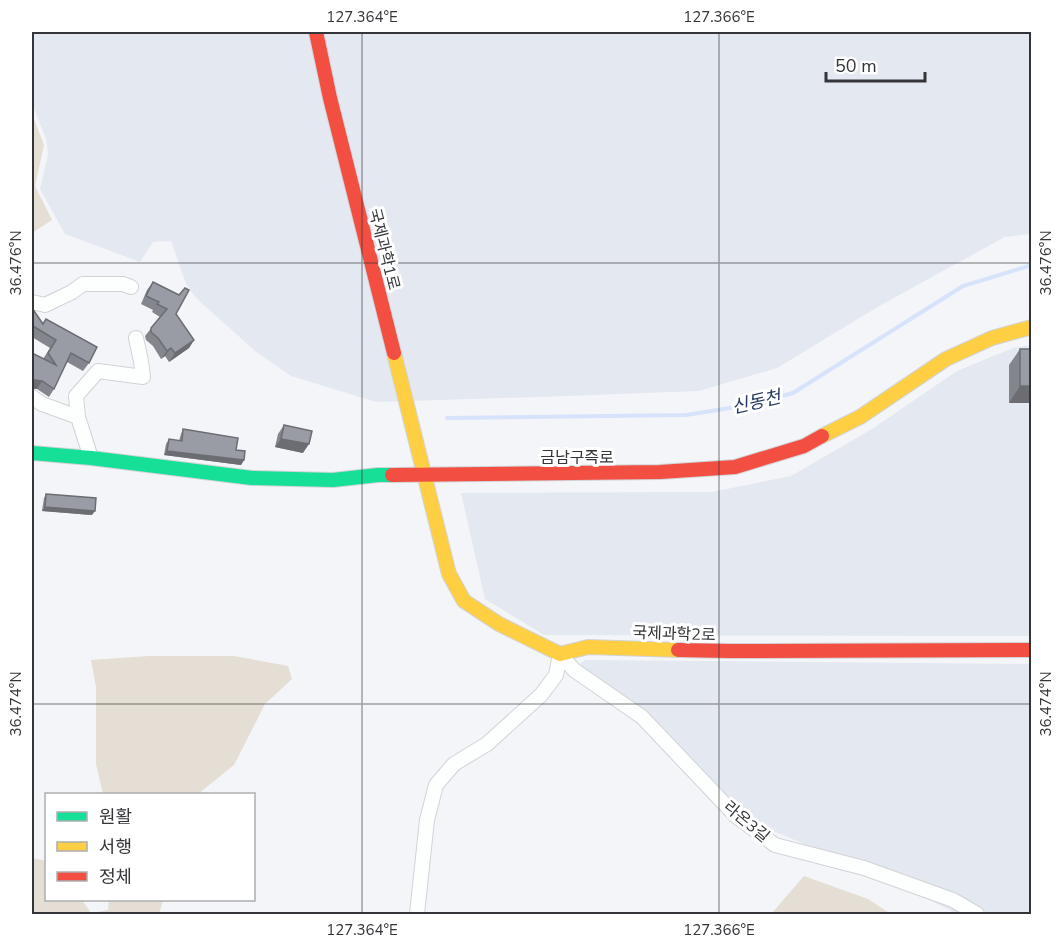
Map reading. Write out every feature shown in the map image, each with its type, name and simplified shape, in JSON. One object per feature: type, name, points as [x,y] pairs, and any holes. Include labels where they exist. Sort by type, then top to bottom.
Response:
[{"type":"street","name":"국제과학1로","points":[[316,32],[330,98],[425,473]]},
{"type":"street","points":[[32,302],[45,305],[83,284],[123,284],[131,287]]},
{"type":"street","name":"금남구즉로","points":[[32,453],[252,478],[333,480],[425,473],[660,472],[735,467],[804,446],[860,417],[946,359],[992,338],[1032,327]]},
{"type":"street","points":[[91,458],[78,417],[76,396],[98,371],[143,377],[136,338]]},
{"type":"street","points":[[32,397],[42,404],[78,417]]},
{"type":"street","points":[[417,915],[427,820],[436,785],[454,764],[487,744],[541,695],[556,675],[560,654],[499,624],[464,601],[449,574],[425,473]]},
{"type":"street","name":"국제과학2로","points":[[560,654],[588,647],[729,651],[1032,650]]},
{"type":"street","name":"라온3길","points":[[560,654],[574,670],[642,717],[736,816],[775,845],[864,868],[953,900],[977,915]]},
{"type":"shaded area","points":[[32,32],[1031,32],[1031,234],[1005,237],[881,305],[777,368],[699,391],[376,402],[291,376],[255,351],[196,298],[186,284],[171,241],[153,242],[140,262],[65,234],[40,189],[48,154],[46,139],[32,106]]},
{"type":"shaded area","points":[[32,114],[44,145],[35,186],[52,220],[32,233]]},
{"type":"shaded area","points":[[1031,345],[1031,636],[544,635],[485,599],[461,493],[712,492],[791,476],[872,429],[957,371],[1013,348]]},
{"type":"shaded area","points":[[149,656],[234,656],[288,666],[292,679],[265,704],[234,765],[199,793],[103,793],[96,764],[96,687],[91,660]]},
{"type":"shaded area","points":[[585,660],[1031,664],[1031,914],[957,914],[922,896],[761,826],[581,671],[580,664]]},
{"type":"shaded area","points":[[32,858],[45,861],[45,901],[83,901],[91,913],[108,910],[109,901],[163,901],[159,914],[32,914]]},
{"type":"shaded area","points":[[804,876],[868,899],[891,914],[771,914]]},
{"type":"building","points":[[153,282],[179,295],[185,288],[189,290],[176,314],[194,340],[175,353],[171,348],[167,351],[151,332],[151,328],[167,309],[146,296]]},
{"type":"building","points":[[32,308],[43,324],[46,319],[97,347],[89,363],[71,353],[54,389],[42,381],[32,379],[32,353],[56,365],[48,353],[56,340],[32,327]]},
{"type":"building","points":[[1020,349],[1032,349],[1032,386],[1020,386]]},
{"type":"building","points":[[284,425],[312,431],[309,444],[281,439]]},
{"type":"building","points":[[183,429],[238,438],[236,450],[245,451],[244,460],[167,451],[169,439],[182,441]]},
{"type":"building","points":[[46,494],[96,498],[95,511],[45,507]]},
{"type":"waterway","name":"신동천","points":[[447,418],[686,415],[749,405],[793,393],[963,286],[1032,265]]},
{"type":"traffic: fast","points":[[32,453],[252,478],[333,480],[392,475]]},
{"type":"traffic: slow","points":[[822,436],[860,417],[946,359],[992,338],[1032,327]]},
{"type":"traffic: slow","points":[[394,353],[449,574],[464,601],[499,624],[560,654],[588,647],[678,650]]},
{"type":"traffic: jam","points":[[316,32],[330,98],[394,353]]},
{"type":"traffic: jam","points":[[392,475],[660,472],[735,467],[804,446],[822,436]]},
{"type":"traffic: jam","points":[[678,650],[1032,650]]}]
